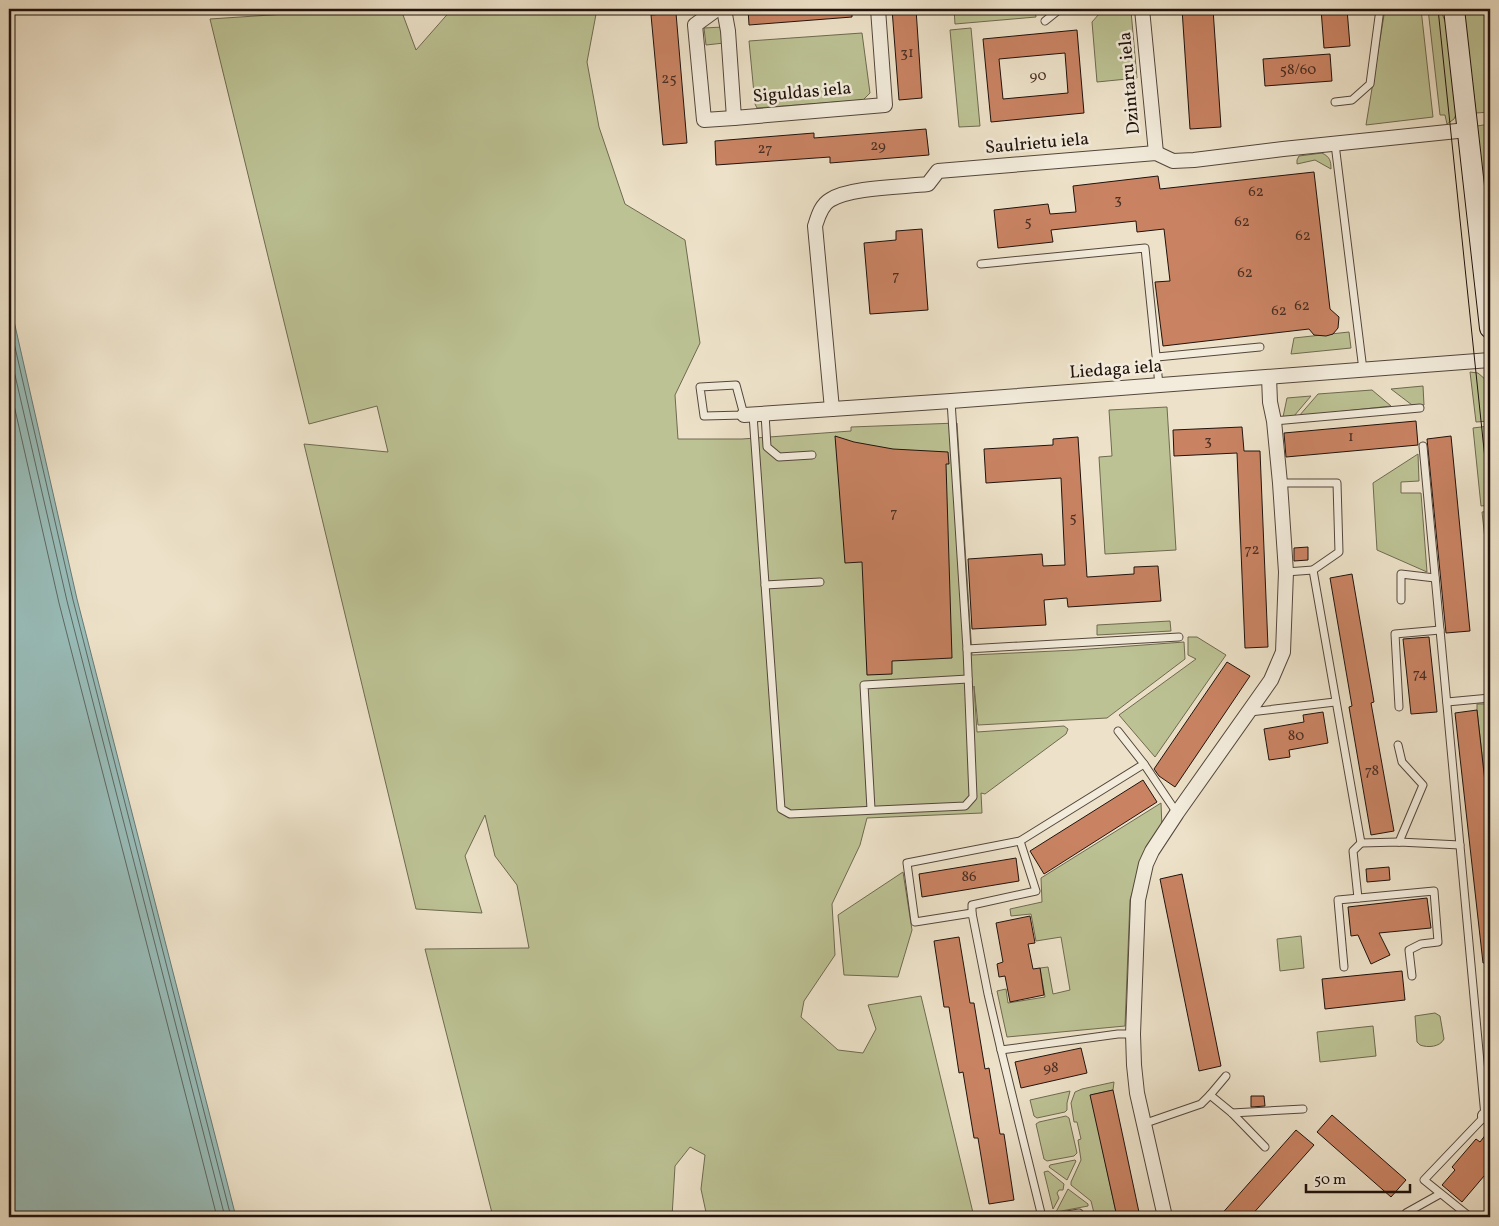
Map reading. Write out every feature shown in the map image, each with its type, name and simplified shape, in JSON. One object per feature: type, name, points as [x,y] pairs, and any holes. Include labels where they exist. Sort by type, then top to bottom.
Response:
[{"type":"main road","points":[[1454,9],[1467,130],[1487,276],[1490,328]]},
{"type":"street","points":[[717,9],[695,25],[704,120],[734,118]]},
{"type":"street","name":"Siguldas iela","points":[[724,9],[728,31],[734,118],[885,105],[878,9]]},
{"type":"street","name":"Dzintaru iela","points":[[1142,9],[1156,153]]},
{"type":"street","name":"Saulrietu iela","points":[[832,408],[815,226],[820,212],[828,200],[850,192],[928,184],[938,171],[1156,153],[1173,161],[1194,160],[1467,130]]},
{"type":"street","name":"Liedaga iela","points":[[754,415],[1490,360]]},
{"type":"street","points":[[1165,1217],[1137,1093],[1133,1034],[1138,900],[1146,864],[1162,835],[1272,680],[1283,652],[1286,572],[1280,483],[1274,421],[1270,402],[1269,377]]},
{"type":"lane","points":[[1045,21],[1060,9]]},
{"type":"lane","points":[[1335,102],[1352,100],[1370,84],[1380,9]]},
{"type":"lane","points":[[1335,144],[1363,370]]},
{"type":"lane","points":[[981,264],[1145,248],[1159,386]]},
{"type":"lane","points":[[1156,357],[1260,347]]},
{"type":"lane","name":"Liedaga iela","points":[[736,385],[754,415],[704,416],[700,387],[736,385]]},
{"type":"lane","points":[[754,415],[781,809],[790,814],[965,806],[973,797],[967,649],[952,441],[951,401]]},
{"type":"lane","points":[[1274,421],[1420,408]]},
{"type":"lane","points":[[754,415],[767,447],[779,457],[812,455]]},
{"type":"lane","points":[[1423,446],[1487,1116],[1424,1180],[1466,1216]]},
{"type":"lane","points":[[1280,483],[1337,483],[1339,552],[1313,570],[1286,572]]},
{"type":"lane","points":[[1313,570],[1361,843],[1354,852],[1358,898]]},
{"type":"lane","points":[[1401,600],[1401,574],[1435,578]]},
{"type":"lane","points":[[765,585],[820,582]]},
{"type":"lane","points":[[1399,707],[1395,634],[1440,630]]},
{"type":"lane","points":[[967,649],[1179,637]]},
{"type":"lane","points":[[871,809],[864,686],[968,679]]},
{"type":"lane","points":[[1447,702],[1490,698]]},
{"type":"lane","points":[[1250,712],[1336,702]]},
{"type":"lane","points":[[1118,730],[1178,813]]},
{"type":"lane","points":[[1398,745],[1402,762],[1423,785],[1399,842]]},
{"type":"lane","points":[[972,913],[915,922],[908,863],[1020,841],[1144,764]]},
{"type":"lane","points":[[1020,841],[1036,891],[972,905],[972,913],[988,994],[1042,1217]]},
{"type":"lane","points":[[1361,843],[1399,842],[1460,845]]},
{"type":"lane","points":[[1344,967],[1338,900],[1434,891],[1438,942],[1421,944],[1410,950],[1412,976]]},
{"type":"lane","points":[[1001,1050],[1118,1034],[1133,1034]]},
{"type":"lane","points":[[1144,1124],[1201,1104],[1226,1076]]},
{"type":"lane","points":[[1210,1094],[1232,1113],[1265,1147]]},
{"type":"lane","points":[[1232,1113],[1303,1109]]},
{"type":"lane","points":[[1406,1217],[1406,1213],[1440,1194]]},
{"type":"lane","points":[[1055,1217],[1079,1213],[1083,1217]]},
{"type":"green space","points":[[296,9],[405,9],[403,15],[416,50],[452,9],[597,9],[587,62],[599,127],[625,204],[685,240],[700,343],[675,395],[678,439],[742,439],[851,431],[851,427],[957,423],[972,655],[1184,642],[1185,659],[1107,718],[978,725],[974,686],[977,732],[1064,726],[1068,729],[1066,734],[985,794],[981,793],[982,813],[867,818],[860,845],[832,904],[835,955],[804,1001],[801,1017],[838,1050],[863,1053],[876,1029],[868,1005],[921,996],[974,1217],[707,1217],[701,1189],[705,1155],[690,1147],[675,1166],[672,1217],[493,1217],[425,949],[529,948],[517,885],[495,856],[485,815],[465,856],[482,913],[416,909],[304,444],[388,452],[377,406],[309,424],[210,19],[301,13]]},
{"type":"green space","points":[[954,9],[1035,9],[1036,17],[955,24]]},
{"type":"green space","points":[[1385,9],[1421,9],[1433,117],[1366,125]]},
{"type":"green space","points":[[1428,9],[1440,9],[1448,28],[1457,112],[1454,119],[1447,124],[1445,115],[1440,115]]},
{"type":"green space","points":[[1463,9],[1490,9],[1490,112],[1476,113]]},
{"type":"green space","points":[[1131,11],[1137,78],[1097,82],[1092,22],[1099,14]]},
{"type":"green space","points":[[723,27],[724,43],[706,45],[704,28]]},
{"type":"green space","points":[[971,28],[980,126],[959,127],[950,30]]},
{"type":"green space","points":[[862,33],[870,93],[863,100],[757,108],[755,104],[749,41]]},
{"type":"green space","points":[[1490,124],[1490,246],[1477,126]]},
{"type":"green space","points":[[1322,153],[1330,160],[1331,169],[1315,160],[1297,164],[1299,156]]},
{"type":"green space","points":[[1349,332],[1351,348],[1291,354],[1294,338]]},
{"type":"green space","points":[[1470,372],[1478,373],[1486,380],[1490,421],[1476,422]]},
{"type":"green space","points":[[1423,386],[1424,405],[1412,405],[1391,389]]},
{"type":"green space","points":[[1372,390],[1391,406],[1299,416],[1318,394]]},
{"type":"green space","points":[[1311,396],[1294,416],[1283,417],[1287,398]]},
{"type":"green space","points":[[1167,407],[1176,550],[1105,554],[1099,457],[1112,456],[1109,410]]},
{"type":"green space","points":[[1489,426],[1490,505],[1481,506],[1473,428]]},
{"type":"green space","points":[[1418,454],[1419,481],[1401,482],[1401,493],[1421,493],[1427,572],[1377,550],[1373,483]]},
{"type":"green space","points":[[1490,511],[1490,576],[1489,576],[1482,512]]},
{"type":"green space","points":[[1170,621],[1171,631],[1097,635],[1097,625]]},
{"type":"green space","points":[[1188,637],[1197,637],[1226,655],[1155,757],[1119,715],[1196,659],[1188,655]]},
{"type":"green space","points":[[1477,704],[1490,704],[1490,827],[1477,710]]},
{"type":"green space","points":[[1161,803],[1162,828],[1143,857],[1130,900],[1125,1026],[1007,1037],[997,991],[1006,989],[1008,1003],[1045,997],[1040,968],[1048,967],[1053,994],[1070,990],[1061,937],[1036,941],[1031,914],[1011,916],[1010,909],[1042,902],[1041,878]]},
{"type":"green space","points":[[903,872],[912,930],[898,977],[844,975],[838,915]]},
{"type":"green space","points":[[1301,936],[1304,968],[1280,971],[1277,939]]},
{"type":"green space","points":[[1435,1013],[1440,1016],[1444,1039],[1440,1044],[1434,1046],[1420,1045],[1417,1042],[1415,1016]]},
{"type":"green space","points":[[1373,1026],[1376,1056],[1320,1062],[1317,1032]]},
{"type":"green space","points":[[1114,1082],[1113,1090],[1091,1095],[1117,1217],[1095,1217],[1091,1201],[1071,1185],[1081,1160],[1078,1140],[1081,1139],[1077,1122],[1074,1122],[1071,1103],[1075,1092]]},
{"type":"green space","points":[[1070,1091],[1065,1112],[1037,1118],[1034,1116],[1030,1100]]},
{"type":"green space","points":[[1066,1116],[1069,1118],[1077,1153],[1074,1156],[1047,1161],[1044,1159],[1036,1124]]},
{"type":"green space","points":[[1075,1160],[1067,1180],[1049,1167],[1050,1165]]},
{"type":"green space","points":[[1048,1171],[1064,1184],[1063,1190],[1059,1190],[1057,1193],[1059,1198],[1053,1209],[1044,1172]]},
{"type":"green space","points":[[1068,1189],[1088,1204],[1088,1206],[1056,1212]]},
{"type":"water","points":[[9,299],[77,599],[236,1217],[9,1217]]},
{"type":"building","points":[[748,9],[852,9],[852,17],[749,25]]},
{"type":"building","points":[[892,9],[916,9],[922,98],[899,100]]},
{"type":"building","points":[[1182,9],[1213,9],[1221,127],[1190,129]]},
{"type":"building","points":[[1321,9],[1347,9],[1350,46],[1324,48]]},
{"type":"building","points":[[676,13],[687,143],[663,145],[651,15]]},
{"type":"building","points":[[1077,30],[1084,113],[991,122],[983,39]],"holes":[[[1065,53],[1068,93],[1003,99],[999,59]]]},
{"type":"building","points":[[1330,54],[1332,81],[1265,86],[1263,59]]},
{"type":"building","points":[[926,129],[929,155],[830,163],[830,157],[716,165],[715,141],[814,133],[814,138]]},
{"type":"building","points":[[1314,172],[1330,309],[1339,317],[1338,328],[1333,334],[1326,336],[1314,335],[1309,329],[1163,346],[1155,282],[1170,281],[1164,229],[1137,232],[1136,221],[1051,230],[1053,242],[998,248],[994,210],[1048,204],[1050,214],[1076,212],[1073,186],[1158,176],[1160,189]]},
{"type":"building","points":[[922,229],[928,310],[870,314],[864,243],[896,240],[896,231]]},
{"type":"building","points":[[1416,421],[1418,445],[1286,457],[1284,433]]},
{"type":"building","points":[[1242,427],[1244,451],[1260,451],[1268,647],[1245,648],[1237,453],[1174,456],[1173,430]]},
{"type":"building","points":[[835,436],[854,442],[893,449],[948,452],[949,464],[946,464],[952,658],[892,661],[892,674],[867,675],[862,562],[845,563]]},
{"type":"building","points":[[1451,436],[1470,631],[1446,633],[1427,439]]},
{"type":"building","points":[[1078,437],[1087,577],[1134,574],[1134,567],[1158,566],[1161,601],[1068,607],[1067,598],[1044,600],[1046,625],[972,629],[968,559],[1042,554],[1043,566],[1065,565],[1061,478],[986,483],[984,449],[1053,445],[1053,439]]},
{"type":"building","points":[[1308,547],[1308,560],[1294,561],[1294,548]]},
{"type":"building","points":[[1352,574],[1374,702],[1371,703],[1394,831],[1371,835],[1349,707],[1352,706],[1330,578]]},
{"type":"building","points":[[1429,637],[1437,712],[1411,714],[1403,639]]},
{"type":"building","points":[[1227,662],[1250,676],[1175,787],[1159,776],[1154,769]]},
{"type":"building","points":[[1477,710],[1490,827],[1490,962],[1483,963],[1455,713]]},
{"type":"building","points":[[1323,712],[1328,743],[1289,750],[1290,757],[1269,760],[1264,729],[1304,722],[1303,715]]},
{"type":"building","points":[[1143,780],[1157,802],[1044,874],[1030,851]]},
{"type":"building","points":[[1016,858],[1019,881],[922,897],[919,874]]},
{"type":"building","points":[[1389,867],[1390,880],[1367,882],[1366,869]]},
{"type":"building","points":[[1182,874],[1221,1066],[1199,1071],[1160,879]]},
{"type":"building","points":[[1427,898],[1431,928],[1379,933],[1390,955],[1371,964],[1358,935],[1351,936],[1348,907]]},
{"type":"building","points":[[1030,916],[1035,943],[1028,944],[1033,969],[1040,968],[1044,995],[1010,1002],[1005,976],[999,977],[997,964],[1003,962],[996,923]]},
{"type":"building","points":[[959,937],[970,1003],[974,1003],[985,1069],[989,1068],[1000,1134],[1004,1134],[1014,1200],[989,1204],[978,1138],[974,1138],[963,1072],[959,1073],[949,1007],[944,1007],[934,941]]},
{"type":"building","points":[[1402,971],[1405,1000],[1325,1009],[1322,979]]},
{"type":"building","points":[[1081,1048],[1087,1073],[1021,1088],[1015,1062]]},
{"type":"building","points":[[1113,1090],[1140,1217],[1117,1217],[1090,1095]]},
{"type":"building","points":[[1251,1096],[1264,1096],[1265,1106],[1251,1107]]},
{"type":"building","points":[[1332,1115],[1406,1180],[1391,1197],[1317,1132]]},
{"type":"building","points":[[1490,1129],[1490,1169],[1462,1202],[1442,1185],[1455,1170],[1452,1167],[1476,1139],[1480,1142]]},
{"type":"building","points":[[1296,1130],[1314,1145],[1250,1217],[1219,1217]]},
{"type":"tram line","points":[[1438,9],[1490,507]]}]
